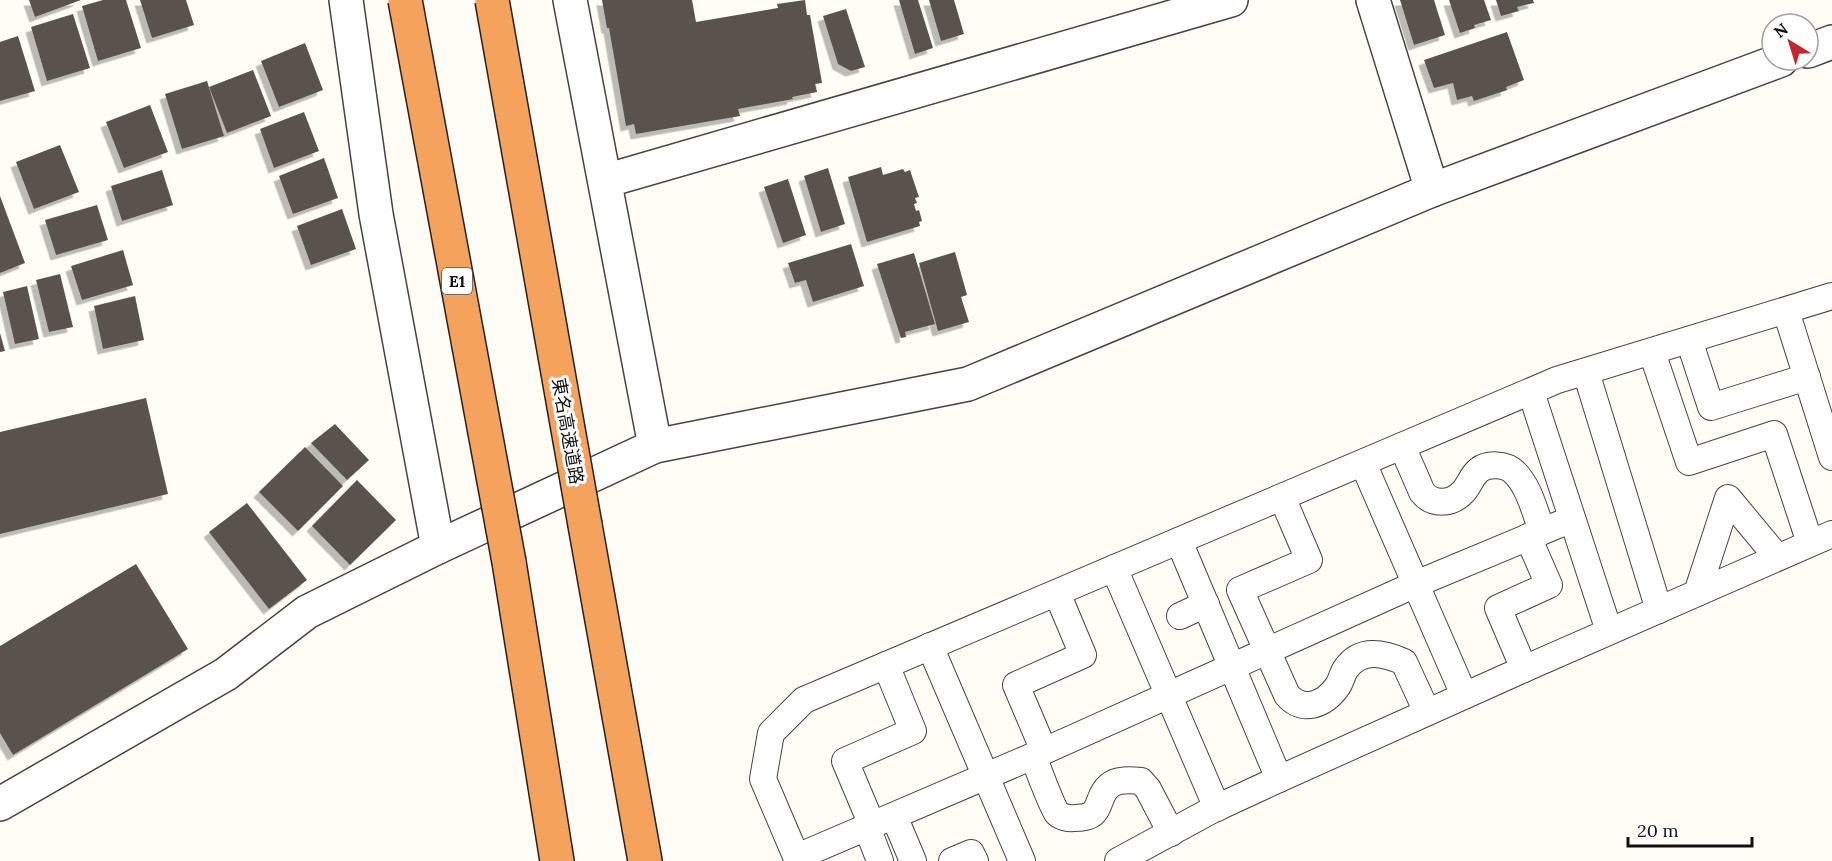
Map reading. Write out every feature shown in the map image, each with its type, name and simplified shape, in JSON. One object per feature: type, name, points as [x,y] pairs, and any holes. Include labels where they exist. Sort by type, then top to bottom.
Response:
[{"type":"highway","name":"E1","points":[[405,0],[509,562],[557,861]]},
{"type":"highway","name":"東名高速道路","points":[[492,0],[645,861]]},
{"type":"street","points":[[346,0],[376,214],[438,548]]},
{"type":"street","points":[[570,0],[655,446]]},
{"type":"street","points":[[604,181],[1231,0]]},
{"type":"street","points":[[1373,0],[1432,190]]},
{"type":"street","points":[[0,804],[226,674],[307,612],[655,446],[968,384],[1432,190],[1760,68]]},
{"type":"lane","points":[[1572,519],[1416,584],[797,859],[763,779],[771,733],[804,700],[1557,380],[1832,296]]},
{"type":"lane","points":[[1786,310],[1832,457]]},
{"type":"lane","points":[[1689,340],[1711,407],[1807,377]]},
{"type":"lane","points":[[1118,861],[1216,808],[1464,695],[1821,538],[1774,434],[1689,462],[1652,352]]},
{"type":"lane","points":[[1586,372],[1659,610]]},
{"type":"lane","points":[[1531,392],[1609,631]]},
{"type":"lane","points":[[1402,446],[1422,492],[1427,498],[1437,502],[1444,502],[1463,492],[1477,471],[1485,466],[1498,465],[1512,470],[1522,482],[1549,585],[1498,608],[1524,669]]},
{"type":"lane","points":[[1363,463],[1464,695]]},
{"type":"lane","points":[[1282,497],[1309,560],[1240,590],[1287,695],[1294,703],[1307,706],[1318,702],[1329,696],[1339,685],[1346,669],[1356,659],[1372,654],[1385,654],[1404,662],[1427,712]]},
{"type":"lane","points":[[1697,593],[1728,498],[1777,557]]},
{"type":"lane","points":[[1179,541],[1280,779]]},
{"type":"lane","points":[[1114,568],[1216,808]]},
{"type":"lane","points":[[1057,593],[1083,655],[1016,685],[1057,812],[1069,819],[1083,818],[1092,814],[1100,805],[1110,785],[1119,781],[1141,781],[1149,789],[1171,833]]},
{"type":"lane","points":[[1180,616],[1206,604]]},
{"type":"lane","points":[[930,646],[1022,861]]},
{"type":"lane","points":[[886,665],[913,731],[845,761],[877,823],[914,861]]},
{"type":"lane","points":[[877,823],[880,861]]},
{"type":"lane","points":[[952,861],[971,853],[975,861]]},
{"type":"building","points":[[29,0],[81,0],[35,17]]},
{"type":"building","points":[[103,0],[126,0],[141,48],[98,61],[82,6]]},
{"type":"building","points":[[140,0],[186,0],[194,25],[152,38]]},
{"type":"building","points":[[602,0],[692,0],[696,22],[778,8],[777,4],[805,0],[807,15],[810,15],[822,83],[815,84],[817,92],[738,109],[740,116],[636,134],[634,124],[626,126]]},
{"type":"building","points":[[899,0],[918,0],[933,48],[915,54]]},
{"type":"building","points":[[929,0],[954,0],[964,34],[941,41]]},
{"type":"building","points":[[1400,0],[1434,0],[1445,35],[1414,45]]},
{"type":"building","points":[[1449,0],[1484,0],[1491,20],[1474,25],[1475,28],[1460,33]]},
{"type":"building","points":[[1496,0],[1533,0],[1534,3],[1517,7],[1519,11],[1501,16]]},
{"type":"building","points":[[846,9],[865,67],[851,71],[838,64],[823,16]]},
{"type":"building","points":[[73,14],[90,68],[47,81],[31,27]]},
{"type":"building","points":[[1507,32],[1524,80],[1506,87],[1507,90],[1474,101],[1472,96],[1457,100],[1453,83],[1434,88],[1424,60]]},
{"type":"building","points":[[18,36],[35,91],[0,101],[0,42]]},
{"type":"building","points":[[305,43],[323,90],[279,107],[261,61]]},
{"type":"building","points":[[253,70],[271,116],[227,133],[209,87]]},
{"type":"building","points":[[207,81],[224,136],[182,149],[165,94]]},
{"type":"building","points":[[150,105],[168,152],[124,168],[106,122]]},
{"type":"building","points":[[304,112],[319,151],[274,168],[260,129]]},
{"type":"building","points":[[60,145],[79,192],[34,209],[16,162]]},
{"type":"building","points":[[324,158],[338,198],[293,214],[279,176]]},
{"type":"building","points":[[881,167],[883,175],[903,169],[905,172],[910,170],[919,197],[915,198],[917,203],[914,204],[916,211],[919,210],[922,221],[919,222],[920,226],[867,242],[848,177]]},
{"type":"building","points":[[828,168],[845,224],[821,232],[804,176]]},
{"type":"building","points":[[162,170],[173,205],[122,221],[111,186]]},
{"type":"building","points":[[788,179],[806,235],[783,243],[764,187]]},
{"type":"building","points":[[0,196],[25,263],[0,273]]},
{"type":"building","points":[[97,205],[108,240],[56,255],[45,220]]},
{"type":"building","points":[[342,209],[356,249],[311,265],[297,226]]},
{"type":"building","points":[[851,244],[864,286],[813,302],[806,280],[795,283],[788,263]]},
{"type":"building","points":[[123,250],[133,285],[82,300],[71,266]]},
{"type":"building","points":[[955,252],[967,295],[961,297],[969,322],[938,331],[919,263]]},
{"type":"building","points":[[914,253],[935,324],[905,332],[906,337],[901,338],[877,264]]},
{"type":"building","points":[[60,274],[73,327],[49,332],[36,280]]},
{"type":"building","points":[[27,286],[39,339],[15,344],[3,292]]},
{"type":"building","points":[[135,296],[144,340],[103,349],[94,306]]},
{"type":"building","points":[[0,333],[5,351],[0,352]]},
{"type":"building","points":[[146,398],[168,494],[0,534],[0,432]]},
{"type":"building","points":[[335,424],[369,460],[347,480],[311,443]]},
{"type":"building","points":[[305,447],[343,486],[298,531],[259,492]]},
{"type":"building","points":[[357,480],[396,520],[350,565],[312,526]]},
{"type":"building","points":[[247,503],[307,580],[269,609],[209,532]]},
{"type":"building","points":[[136,564],[188,649],[13,755],[0,733],[0,646]]}]
